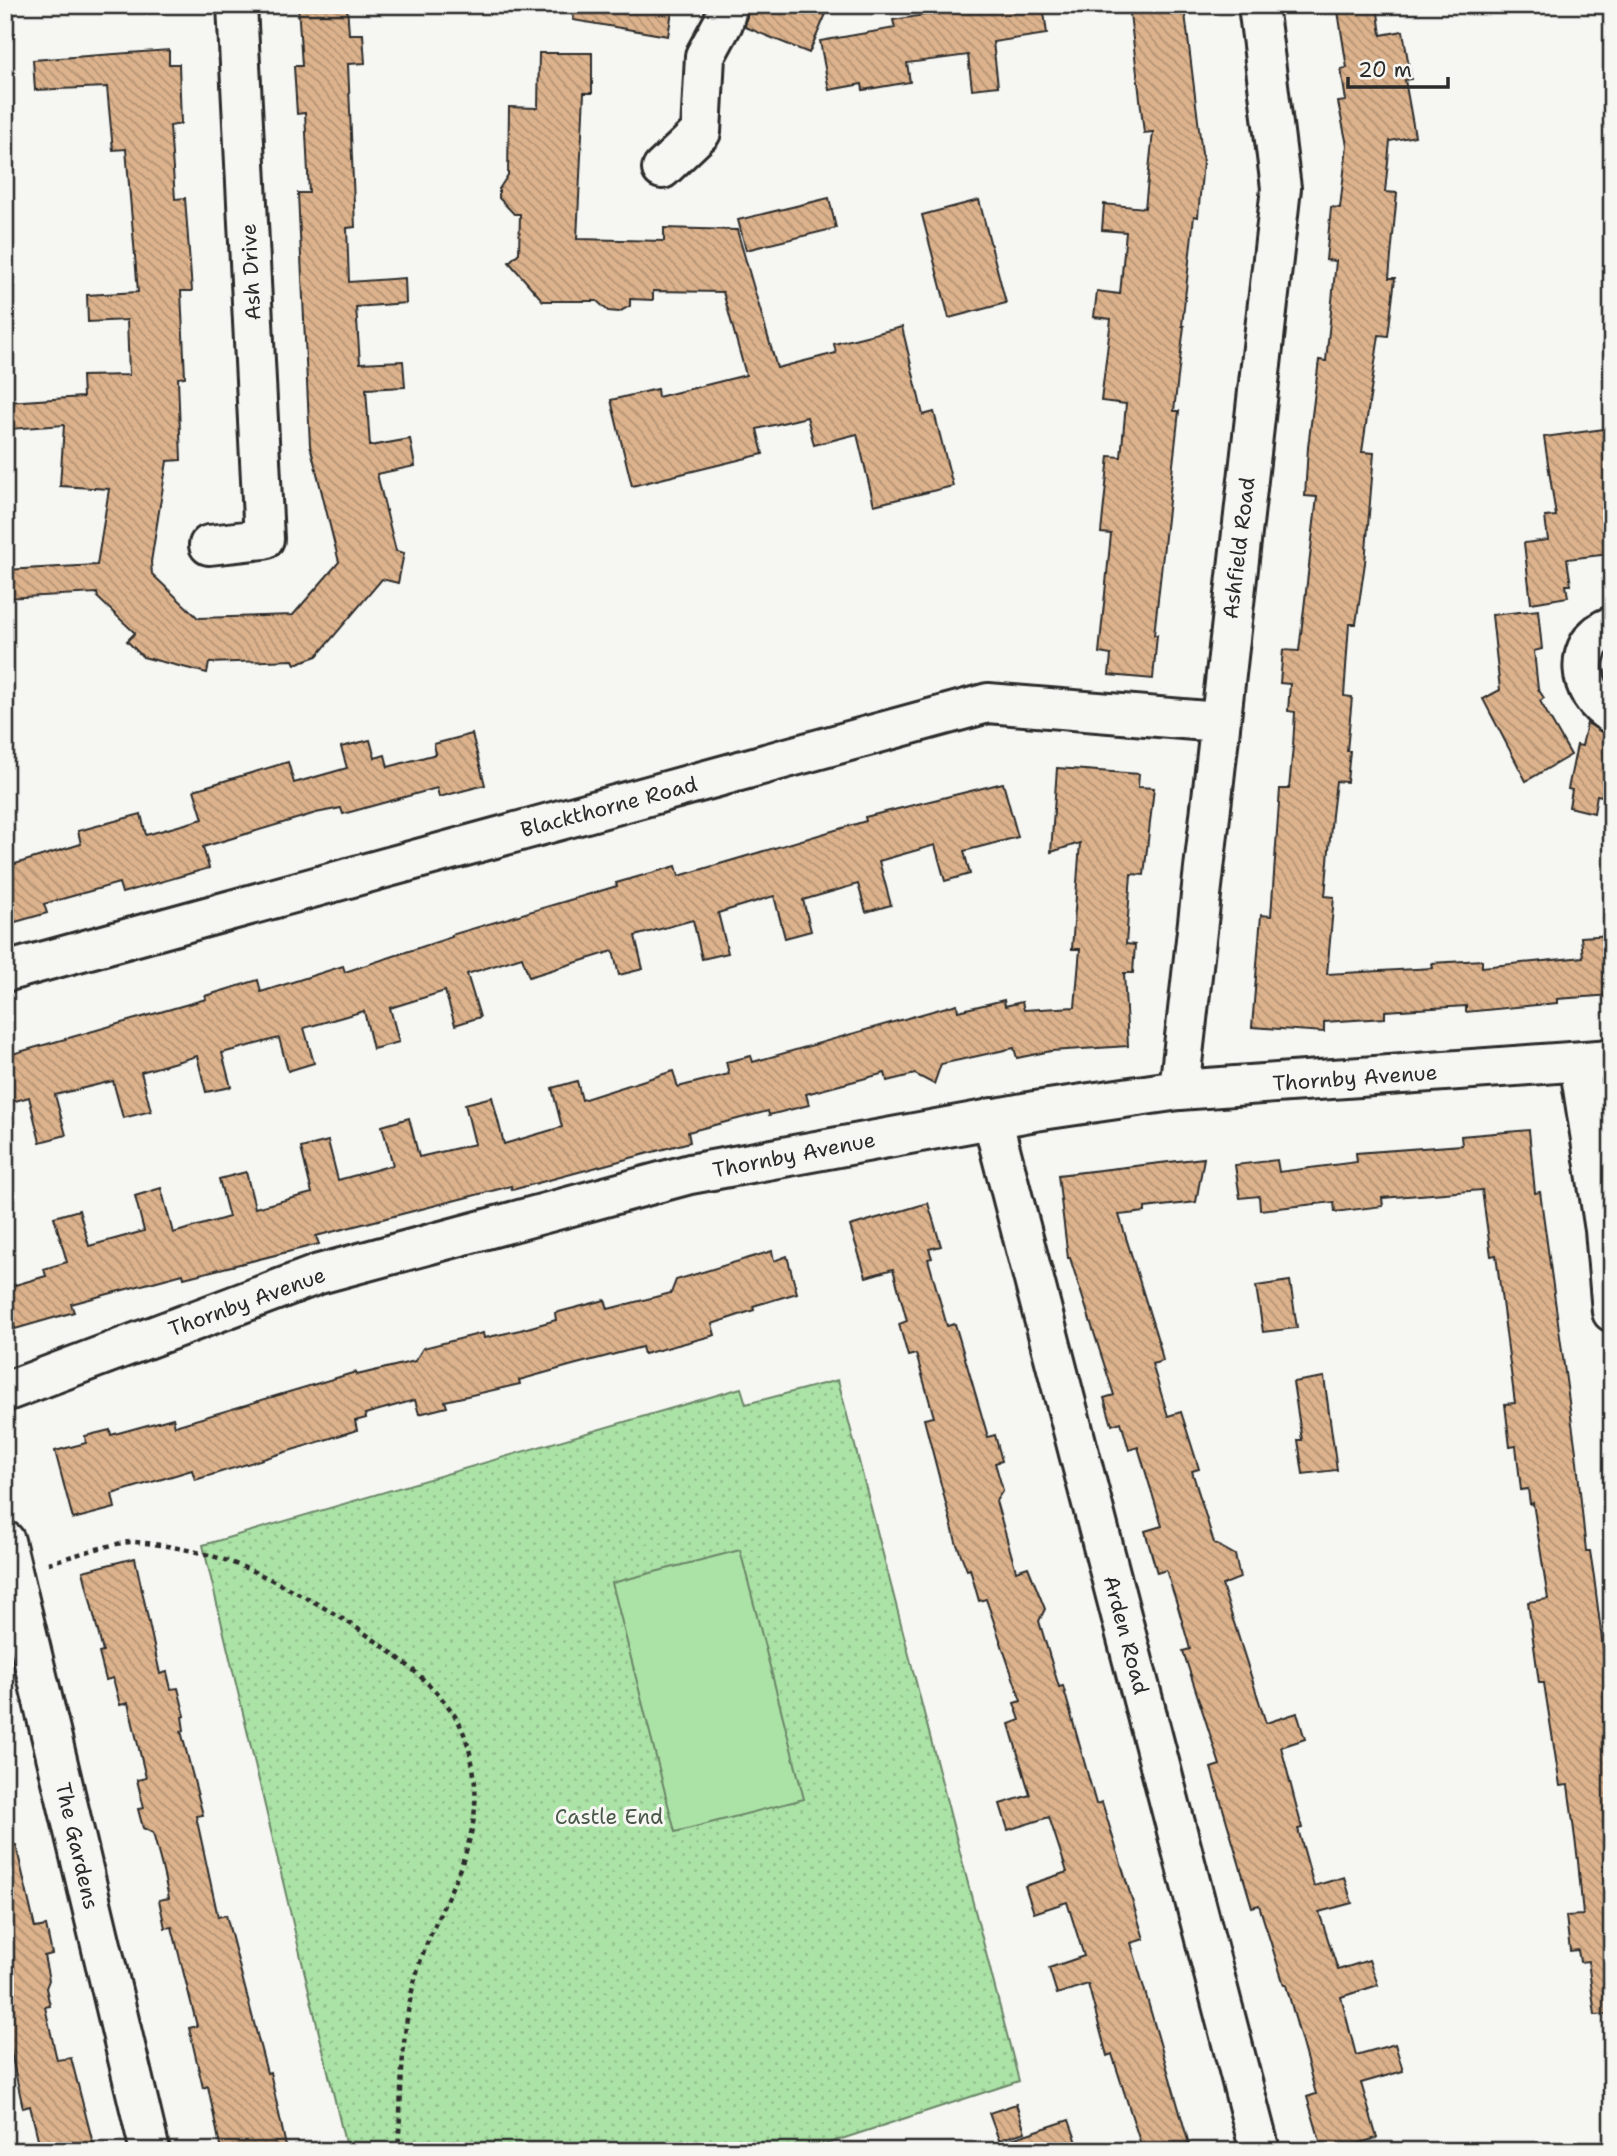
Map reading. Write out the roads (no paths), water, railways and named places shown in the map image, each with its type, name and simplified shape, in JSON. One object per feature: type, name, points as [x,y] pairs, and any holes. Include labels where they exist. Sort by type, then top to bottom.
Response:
[{"type":"street","name":"Ash Drive","points":[[209,545],[277,538],[237,5]]},
{"type":"street","points":[[662,169],[701,132],[705,57],[729,5]]},
{"type":"street","name":"Ashfield Road","points":[[1179,1090],[1281,188],[1258,5]]},
{"type":"street","points":[[1612,626],[1593,640],[1582,666],[1584,683],[1592,698],[1612,714]]},
{"type":"street","name":"Blackthorne Road","points":[[5,972],[988,703],[1219,722]]},
{"type":"street","points":[[1595,1060],[1612,1312]]},
{"type":"street","name":"Thornby Avenue","points":[[5,1392],[319,1274],[690,1174],[992,1118],[1179,1090],[1595,1060]]},
{"type":"street","name":"Arden Road","points":[[992,1118],[1260,2151]]},
{"type":"street","name":"The Gardens","points":[[9,1557],[149,2151]]},
{"type":"park label","name":"Castle End","points":[[609,1817]]}]
